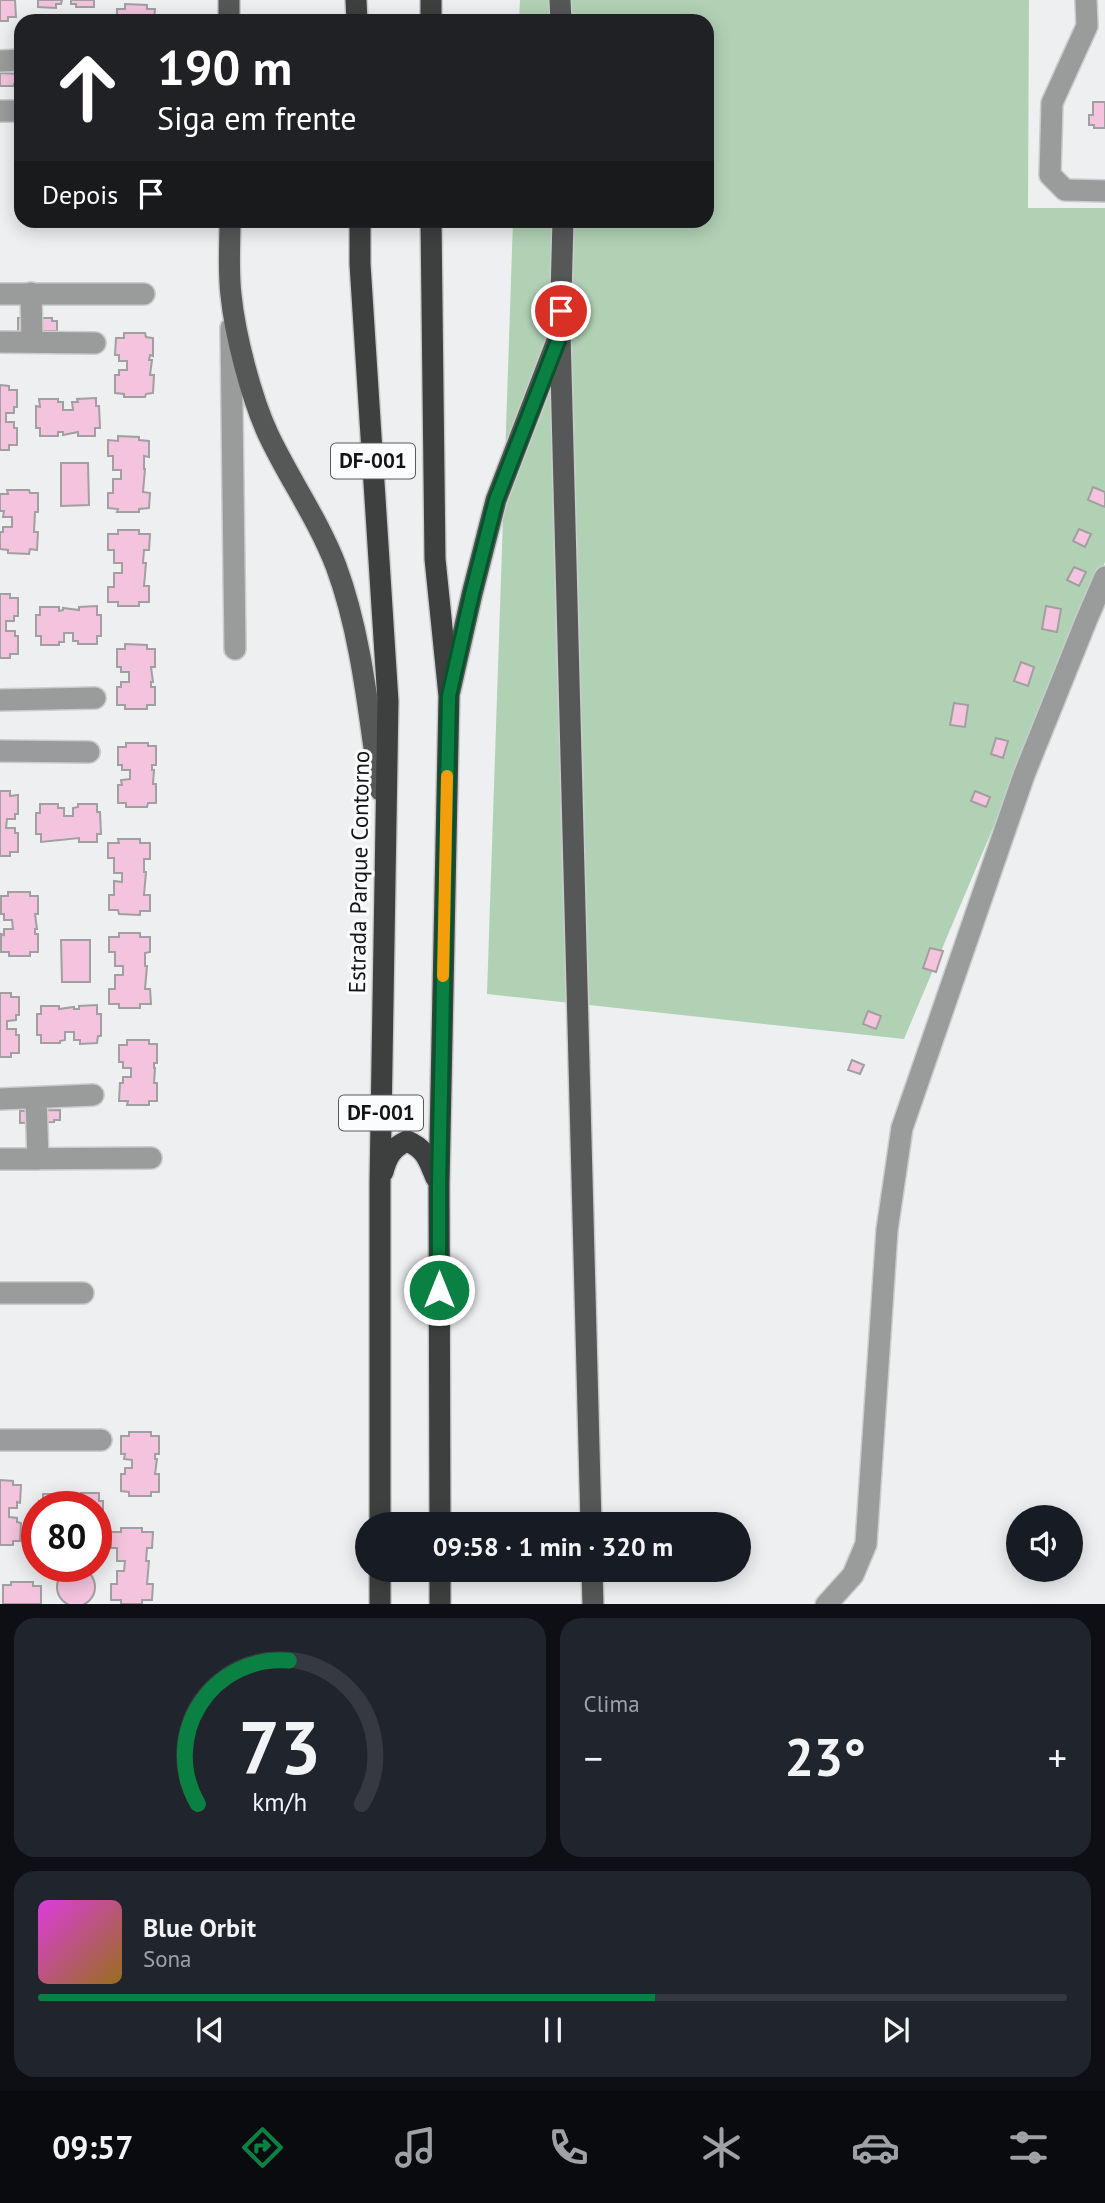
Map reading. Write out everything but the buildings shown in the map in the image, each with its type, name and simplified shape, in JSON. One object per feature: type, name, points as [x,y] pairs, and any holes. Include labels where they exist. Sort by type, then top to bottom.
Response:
[{"type":"highway","name":"Estrada Parque Contorno","points":[[360,228],[387,701],[380,1183],[380,1512]]},
{"type":"highway","name":"DF-001","points":[[430,228],[435,559],[449,696],[439,1186],[440,1512]]},
{"type":"highway","points":[[380,1183],[386,1157],[395,1147],[407,1141],[419,1146],[427,1157],[439,1186]]},
{"type":"highway","points":[[380,1582],[380,1604]]},
{"type":"highway","points":[[440,1582],[440,1604]]},
{"type":"main road","points":[[230,228],[231,295],[243,357],[268,433],[321,531],[347,600],[386,823]]},
{"type":"main road","points":[[563,228],[561,333],[591,1512]]},
{"type":"main road","points":[[449,696],[496,500],[561,333]]},
{"type":"main road","points":[[592,1582],[593,1604]]},
{"type":"street","points":[[1086,0],[1087,26],[1052,103],[1050,175],[1065,190],[1105,191]]},
{"type":"street","points":[[0,96],[0,111]]},
{"type":"street","points":[[31,293],[32,342]]},
{"type":"street","points":[[0,294],[144,295]]},
{"type":"street","points":[[231,295],[234,649]]},
{"type":"street","points":[[0,342],[95,343]]},
{"type":"street","points":[[827,1604],[853,1576],[866,1544],[887,1230],[902,1128],[1024,775],[1105,577]]},
{"type":"street","points":[[0,700],[95,698]]},
{"type":"street","points":[[0,751],[89,751]]},
{"type":"street","points":[[0,1099],[93,1096]]},
{"type":"street","points":[[36,1098],[38,1159]]},
{"type":"street","points":[[0,1159],[151,1158]]},
{"type":"street","points":[[0,1293],[83,1293]]},
{"type":"street","points":[[0,1440],[101,1440]]},
{"type":"green space","points":[[520,0],[1029,0],[1028,208],[1105,208],[1105,562],[904,1039],[487,994],[513,228],[714,228],[714,14],[519,14]]},
{"type":"slow traffic","points":[[443,976],[447,776]]},
{"type":"route","points":[[439,1290],[449,696],[496,500],[561,333],[561,311]]}]
